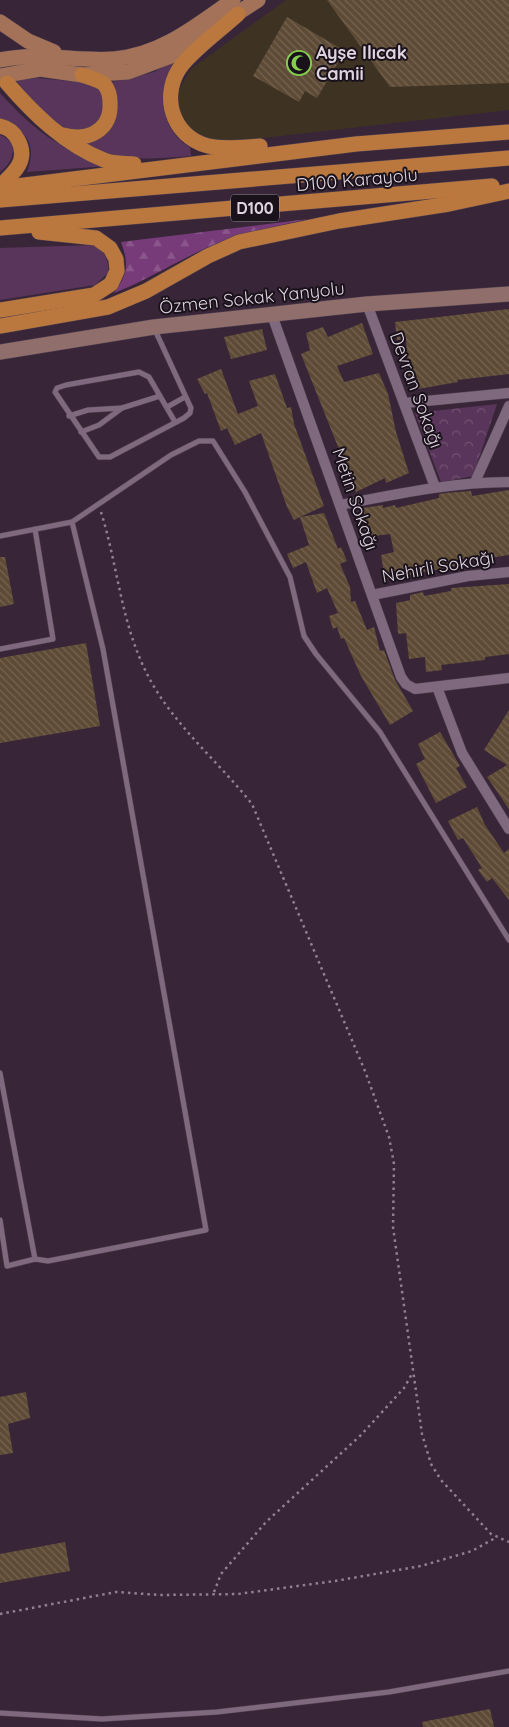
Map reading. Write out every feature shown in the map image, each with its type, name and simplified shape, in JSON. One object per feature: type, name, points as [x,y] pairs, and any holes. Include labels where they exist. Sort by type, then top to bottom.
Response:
[{"type":"highway","points":[[236,7],[180,68],[170,90],[171,110],[180,130],[194,142],[214,147],[356,144]]},
{"type":"highway","points":[[60,134],[75,138],[90,135],[105,126],[111,115],[110,96],[103,84],[82,75]]},
{"type":"highway","points":[[3,80],[30,109],[60,134],[105,161],[136,164],[217,160]]},
{"type":"highway","points":[[0,126],[13,132],[23,151],[22,161],[14,173],[0,187]]},
{"type":"highway","points":[[0,187],[356,144],[509,132]]},
{"type":"highway","name":"D100 Karayolu","points":[[0,200],[509,158]]},
{"type":"highway","name":"D100 Karayolu","points":[[0,228],[509,185]]},
{"type":"highway","points":[[0,326],[108,307],[146,291],[208,256],[239,242],[339,221],[449,204],[509,191]]},
{"type":"highway","points":[[0,228],[96,238],[110,248],[116,259],[117,271],[111,284],[94,295],[0,310]]},
{"type":"main road","points":[[0,60],[23,55],[114,59],[144,54],[163,46],[236,7],[258,0]]},
{"type":"main road","points":[[3,80],[40,70],[82,75],[109,75],[147,66],[171,56],[236,7]]},
{"type":"main road","points":[[0,22],[28,41],[51,51],[78,57]]},
{"type":"main road","name":"Özmen Sokak Yanyolu","points":[[0,352],[154,327],[367,304],[509,294]]},
{"type":"street","name":"Devran Sokağı","points":[[367,304],[435,487]]},
{"type":"street","name":"Metin Sokağı","points":[[272,315],[401,677],[406,684],[415,689],[437,687]]},
{"type":"street","points":[[405,403],[509,394]]},
{"type":"street","points":[[475,482],[509,406]]},
{"type":"street","points":[[340,505],[435,487],[475,482],[509,482]]},
{"type":"street","name":"Nehirli Sokağı","points":[[372,595],[468,576],[509,572]]},
{"type":"street","points":[[509,678],[437,687],[462,753],[509,829]]},
{"type":"lane","points":[[154,327],[191,408],[190,413],[176,422],[110,457],[104,458],[99,457],[69,416],[55,392],[57,388],[66,385],[139,372],[149,377],[176,422]]},
{"type":"lane","points":[[69,416],[88,410],[122,408],[160,396]]},
{"type":"lane","points":[[167,407],[185,397]]},
{"type":"lane","points":[[81,432],[99,425],[122,408]]},
{"type":"lane","points":[[0,536],[72,522],[171,456],[200,441],[213,441],[245,492],[290,577],[304,636],[316,654],[380,732],[509,940]]},
{"type":"lane","points":[[0,1220],[7,1266],[35,1259],[48,1261],[206,1230],[103,649],[72,522]]},
{"type":"lane","points":[[0,649],[53,639],[35,529]]},
{"type":"lane","points":[[0,1074],[35,1259]]},
{"type":"lane","points":[[0,1713],[102,1720],[217,1712],[389,1692],[509,1671]]},
{"type":"path","points":[[98,503],[107,531],[121,604],[135,647],[156,690],[192,737],[235,782],[252,804],[365,1071],[386,1129],[394,1164],[393,1227],[422,1434],[431,1464],[441,1480],[492,1534],[509,1542]]},
{"type":"path","points":[[214,1592],[220,1574],[266,1522],[361,1435],[404,1388],[413,1370]]},
{"type":"path","points":[[0,1614],[116,1592],[160,1595],[214,1592],[238,1594],[271,1590],[421,1566],[472,1552],[497,1537]]},
{"type":"shaded area","points":[[286,0],[509,0],[509,110],[220,143],[200,137],[186,125],[177,112],[176,95],[191,69]]},
{"type":"green space","points":[[176,60],[165,86],[163,106],[168,123],[177,137],[190,147],[191,156],[123,157],[81,143],[94,140],[103,135],[110,130],[115,122],[117,104],[112,82],[154,72]]},
{"type":"green space","points":[[37,78],[91,83],[102,93],[105,112],[92,129],[78,130],[55,124],[46,118],[16,80]]},
{"type":"green space","points":[[0,93],[24,118],[49,137],[76,153],[108,166],[27,172],[30,162],[30,146],[23,133],[0,118]]},
{"type":"green space","points":[[0,135],[10,142],[13,152],[9,163],[0,172]]},
{"type":"green space","points":[[308,219],[259,230],[223,241],[114,293],[126,269],[121,242]]},
{"type":"green space","points":[[95,245],[106,257],[108,273],[95,285],[0,300],[0,248]]},
{"type":"green space","points":[[497,404],[473,476],[441,482],[415,413]]},
{"type":"building","points":[[327,0],[509,0],[509,83],[390,87]]},
{"type":"building","name":"Ayşe Ilıcak Camii","points":[[287,17],[345,51],[317,98],[305,91],[299,102],[253,76]]},
{"type":"building","points":[[509,309],[509,374],[457,380],[458,382],[418,389],[416,383],[409,384],[406,339],[397,340],[395,322]]},
{"type":"building","points":[[362,323],[373,354],[337,366],[344,382],[379,373],[388,394],[396,432],[409,473],[386,483],[385,478],[356,492],[301,354],[310,350],[306,333],[323,327],[328,337]]},
{"type":"building","points":[[262,329],[267,350],[231,359],[224,337]]},
{"type":"building","points":[[221,369],[238,414],[258,406],[249,381],[275,374],[287,408],[291,407],[294,424],[324,506],[294,520],[287,507],[261,433],[235,445],[227,428],[221,431],[207,393],[205,394],[197,379]]},
{"type":"building","points":[[509,490],[509,555],[455,563],[455,566],[385,580],[381,555],[394,552],[390,534],[366,537],[363,508],[383,505],[383,508],[395,505],[396,508],[439,498],[439,494],[446,493],[471,491],[472,496]]},
{"type":"building","points":[[324,513],[338,549],[341,547],[347,561],[340,564],[350,587],[351,602],[355,601],[367,630],[374,627],[380,651],[384,650],[395,680],[413,711],[390,725],[361,676],[344,638],[341,639],[337,627],[333,629],[329,616],[338,613],[327,588],[317,593],[306,562],[293,568],[287,554],[309,545],[300,517]]},
{"type":"building","points":[[0,557],[5,557],[14,604],[0,607]]},
{"type":"building","points":[[509,584],[509,654],[485,657],[485,660],[441,665],[442,670],[426,672],[425,657],[409,659],[406,633],[398,634],[396,603],[410,600],[410,595],[423,592],[424,596],[451,591],[451,588]]},
{"type":"building","points":[[86,643],[100,726],[0,743],[0,658]]},
{"type":"building","points":[[509,710],[509,809],[487,777],[507,765],[484,750]]},
{"type":"building","points":[[440,732],[460,766],[456,768],[467,787],[436,803],[416,764],[425,759],[418,744]]},
{"type":"building","points":[[477,807],[485,825],[504,853],[509,849],[509,900],[492,878],[487,882],[478,870],[482,868],[463,838],[458,840],[448,821]]},
{"type":"building","points":[[26,1392],[30,1418],[8,1424],[13,1453],[0,1455],[0,1397]]},
{"type":"building","points":[[65,1542],[70,1571],[0,1583],[0,1554]]},
{"type":"building","points":[[490,1709],[494,1727],[423,1727],[422,1722]]},
{"type":"place","name":"Ayşe Ilıcak Camii","points":[[299,63]]}]
